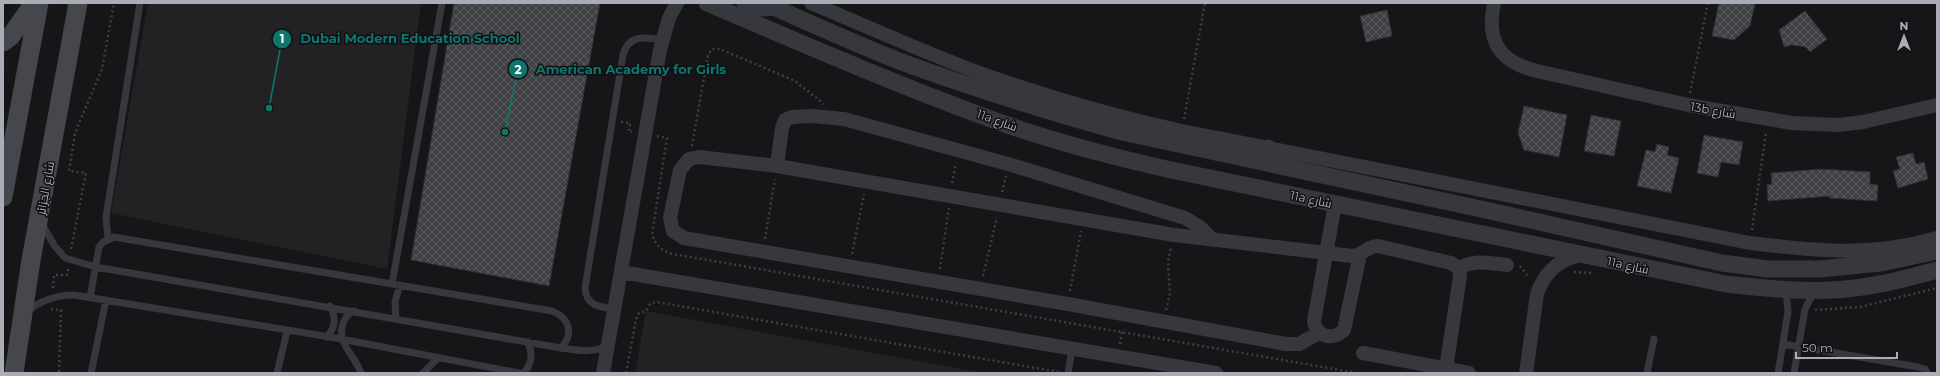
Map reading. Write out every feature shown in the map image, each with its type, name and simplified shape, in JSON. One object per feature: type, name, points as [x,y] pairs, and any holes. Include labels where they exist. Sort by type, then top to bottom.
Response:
[{"type":"main road","points":[[3,42],[10,37],[34,3]]},
{"type":"main road","points":[[3,195],[39,3]]},
{"type":"main road","points":[[67,3],[69,21],[73,32]]},
{"type":"main road","name":"شارع الجزائر","points":[[14,373],[31,260],[78,3]]},
{"type":"main road","points":[[3,147],[7,172]]},
{"type":"street","points":[[603,373],[662,40],[669,18],[677,3]]},
{"type":"street","name":"11a شارع","points":[[707,3],[879,77],[999,122],[1085,149],[1223,181],[1697,279],[1734,285],[1815,291],[1862,288],[1937,270]]},
{"type":"street","points":[[745,3],[763,8],[770,5]]},
{"type":"street","points":[[811,3],[933,55],[1022,87],[1112,114],[1182,131],[1750,243],[1810,251],[1850,252],[1889,248],[1937,238]]},
{"type":"street","name":"13b شارع","points":[[1494,3],[1491,21],[1492,34],[1498,47],[1505,56],[1515,64],[1525,68],[1688,105],[1768,120],[1815,125],[1839,125],[1863,122],[1937,105]]},
{"type":"street","name":"11a شارع","points":[[770,5],[897,60],[1008,99],[1122,132],[1481,209],[1722,263],[1788,270],[1850,267],[1881,263],[1937,251]]},
{"type":"street","points":[[777,166],[782,128],[785,120],[792,117],[802,116],[836,118],[1008,164],[1185,218],[1200,227],[1213,240]]},
{"type":"street","points":[[1268,148],[1284,167]]},
{"type":"street","points":[[1319,333],[1305,342],[1292,345],[1068,304],[684,238],[673,230],[670,218],[680,170],[685,162],[694,158],[777,166],[1174,235],[1352,256],[1360,254],[1370,247],[1378,246],[1451,263],[1459,268]]},
{"type":"street","points":[[1223,181],[1236,177],[1250,176],[1462,221],[1475,217],[1481,209]]},
{"type":"street","points":[[1335,204],[1314,321],[1314,325],[1319,333],[1324,336],[1335,336],[1344,330],[1360,254]]},
{"type":"street","points":[[1512,241],[1517,233],[1526,230],[1571,239],[1613,239]]},
{"type":"street","points":[[1526,373],[1537,294],[1540,286],[1544,278],[1556,265],[1563,260],[1580,255]]},
{"type":"street","points":[[1459,268],[1479,262],[1507,265]]},
{"type":"street","points":[[1446,369],[1460,276],[1459,268]]},
{"type":"street","points":[[621,272],[1216,373]]},
{"type":"street","points":[[1363,353],[1469,373]]},
{"type":"lane","points":[[108,239],[106,217],[140,3]]},
{"type":"lane","points":[[392,284],[442,3]]},
{"type":"lane","points":[[614,308],[594,305],[588,301],[586,288],[623,55],[628,44],[638,37],[644,36],[662,40]]},
{"type":"lane","points":[[39,218],[57,249],[69,260],[96,267],[330,306],[561,348],[594,350],[608,345]]},
{"type":"lane","points":[[90,298],[99,247],[108,239],[120,238],[552,311],[560,314],[569,327],[569,335],[561,348]]},
{"type":"lane","points":[[396,319],[395,302],[400,286]]},
{"type":"lane","points":[[1778,373],[1788,306],[1785,289]]},
{"type":"lane","points":[[1794,373],[1806,309],[1815,291]]},
{"type":"lane","points":[[23,316],[31,308],[52,298],[74,295],[327,337],[519,373]]},
{"type":"lane","points":[[91,373],[106,300]]},
{"type":"lane","points":[[327,337],[331,332],[335,319],[330,306]]},
{"type":"lane","points":[[354,311],[348,313],[342,325],[343,340],[362,373]]},
{"type":"lane","points":[[277,373],[287,331]]},
{"type":"lane","points":[[1647,373],[1654,339]]},
{"type":"lane","points":[[524,373],[527,369],[531,356],[528,342]]},
{"type":"lane","points":[[1783,344],[1918,367],[1925,370],[1927,373]]},
{"type":"lane","points":[[1067,373],[1072,349]]},
{"type":"lane","points":[[422,373],[438,358]]},
{"type":"path","points":[[59,373],[61,310],[51,310],[54,275],[67,275],[86,173],[69,171],[70,156],[79,122],[102,69],[114,3]]},
{"type":"path","points":[[1182,131],[1205,3]]},
{"type":"path","points":[[1688,105],[1708,3]]},
{"type":"path","points":[[694,158],[692,144],[708,55],[712,49],[720,49],[794,81],[829,108],[836,118]]},
{"type":"path","points":[[3,58],[3,71]]},
{"type":"path","points":[[1750,243],[1768,120]]},
{"type":"path","points":[[938,282],[958,150]]},
{"type":"path","points":[[980,289],[1008,164]]},
{"type":"path","points":[[763,252],[777,166]]},
{"type":"path","points":[[849,266],[866,182]]},
{"type":"path","points":[[1068,304],[1083,219]]},
{"type":"path","points":[[1163,322],[1170,294],[1168,261],[1174,235]]},
{"type":"path","points":[[626,373],[636,319],[639,313],[646,311],[650,304],[656,302],[1067,373]]},
{"type":"shaded area","points":[[148,3],[421,3],[387,269],[111,213]]},
{"type":"shaded area","points":[[646,311],[983,373],[635,373]]},
{"type":"building","points":[[454,3],[600,3],[549,286],[411,260]]},
{"type":"building","points":[[1719,3],[1755,3],[1750,26],[1734,40],[1712,36]]},
{"type":"building","points":[[1387,10],[1392,36],[1366,42],[1360,16]]},
{"type":"building","points":[[1805,11],[1827,39],[1810,52],[1806,47],[1791,45],[1784,47],[1779,30]]},
{"type":"building","points":[[1524,106],[1567,115],[1559,157],[1524,150],[1518,133]]},
{"type":"building","points":[[1591,115],[1621,121],[1614,156],[1584,151]]},
{"type":"building","points":[[1704,135],[1743,142],[1739,165],[1721,162],[1718,177],[1697,173]]},
{"type":"building","points":[[1657,144],[1669,147],[1667,155],[1679,158],[1671,193],[1637,186],[1646,150],[1655,152]]},
{"type":"building","points":[[1913,153],[1916,164],[1924,162],[1928,179],[1898,188],[1893,171],[1900,169],[1896,157]]},
{"type":"building","points":[[1821,169],[1870,172],[1870,184],[1878,185],[1877,201],[1829,198],[1830,196],[1768,201],[1767,185],[1772,184],[1771,173]]},
{"type":"place","name":"Dubai Modern Education School","points":[[269,108]]},
{"type":"place","name":"American Academy for Girls","points":[[505,132]]}]
